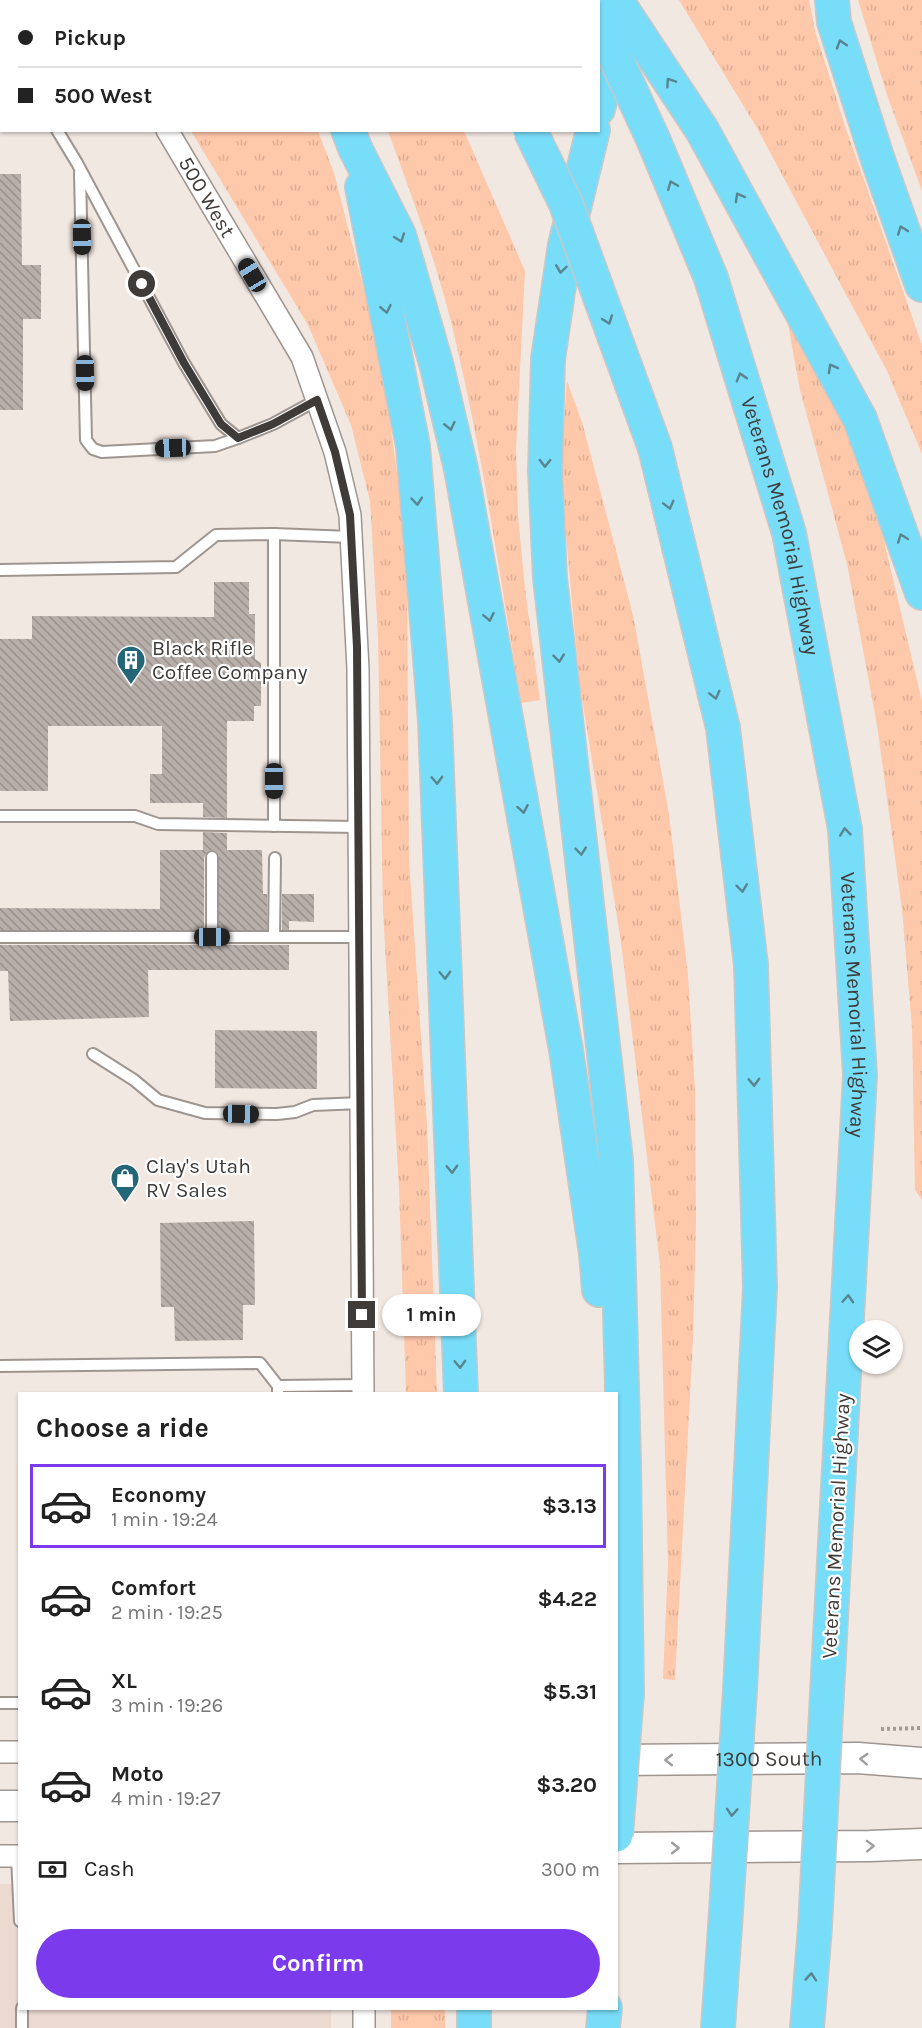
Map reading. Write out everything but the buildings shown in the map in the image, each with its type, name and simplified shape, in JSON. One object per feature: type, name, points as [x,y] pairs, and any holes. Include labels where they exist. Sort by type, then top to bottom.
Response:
[{"type":"highway","points":[[616,0],[702,130],[860,419],[922,593]]},
{"type":"highway","points":[[600,101],[625,0]]},
{"type":"highway","points":[[831,0],[834,22],[878,160],[922,285]]},
{"type":"highway","name":"Veterans Memorial Highway","points":[[600,24],[653,139],[711,278],[789,533],[845,829],[860,1075],[815,1927],[807,2028]]},
{"type":"highway","points":[[531,132],[566,204],[655,448],[723,728],[751,965],[760,1287],[740,1690],[718,2028]]},
{"type":"highway","points":[[593,132],[565,245],[548,359],[545,471],[550,578],[616,1160],[627,1693],[618,1809]]},
{"type":"highway","points":[[351,139],[413,446],[435,721],[461,1392]]},
{"type":"highway","points":[[351,139],[399,235],[436,367],[461,470],[566,1050],[596,1254],[605,1370],[610,1392]]},
{"type":"highway","points":[[618,1436],[624,1463]]},
{"type":"highway","points":[[474,2010],[474,2028]]},
{"type":"highway","points":[[603,2028],[605,2010]]},
{"type":"main road","name":"1300 South","points":[[618,1760],[858,1758],[922,1763]]},
{"type":"main road","points":[[0,1806],[18,1806]]},
{"type":"main road","points":[[618,1848],[922,1844]]},
{"type":"street","name":"500 West","points":[[168,132],[302,357],[335,452],[350,515],[358,669],[363,1389]]},
{"type":"street","points":[[0,1752],[18,1752]]},
{"type":"street","points":[[364,2010],[364,2028]]},
{"type":"lane","points":[[58,132],[184,363],[221,424],[238,438]]},
{"type":"lane","points":[[80,170],[86,440],[93,449],[102,452],[215,446],[273,424],[317,400]]},
{"type":"lane","points":[[274,534],[274,826]]},
{"type":"lane","points":[[0,570],[176,567],[216,535],[274,534],[351,537]]},
{"type":"lane","points":[[0,816],[135,816],[158,824],[359,827]]},
{"type":"lane","points":[[212,857],[212,937]]},
{"type":"lane","points":[[274,937],[275,858]]},
{"type":"lane","points":[[0,937],[360,937]]},
{"type":"lane","points":[[93,1054],[134,1080],[158,1100],[205,1113],[277,1114],[296,1112],[313,1105],[361,1103]]},
{"type":"lane","points":[[0,1366],[260,1363],[278,1390],[363,1389]]},
{"type":"lane","points":[[0,1703],[18,1703]]},
{"type":"lane","points":[[12,1856],[18,1905]]},
{"type":"lane","points":[[22,2010],[22,2028]]},
{"type":"shaded area","points":[[0,1884],[18,1884],[18,2010],[331,2010],[331,2028],[0,2028]]},
{"type":"green space","points":[[679,0],[809,0],[815,31],[845,126],[922,345],[922,454],[887,371],[757,128]]},
{"type":"green space","points":[[858,0],[922,0],[922,191],[887,95]]},
{"type":"green space","points":[[192,132],[318,132],[334,173],[372,321],[387,399],[399,488],[407,581],[409,860],[427,1125],[437,1392],[406,1392],[399,1189],[383,911],[378,637],[370,501],[351,425],[308,325]]},
{"type":"green space","points":[[388,132],[464,132],[525,271],[516,449],[518,515],[540,700],[521,703],[484,478],[466,388],[450,316]]},
{"type":"green space","points":[[787,319],[826,375],[883,537],[922,701],[922,1200],[915,1190],[912,1028],[902,909],[877,725],[847,564],[800,390]]},
{"type":"green space","points":[[567,381],[582,422],[633,615],[669,814],[688,975],[695,1090],[696,1221],[693,1338],[675,1680],[663,1679],[668,1563],[660,1265],[621,942],[579,679],[560,469]]},
{"type":"green space","points":[[391,2010],[445,2010],[445,2028],[391,2028]]},
{"type":"place","name":"Black Rifle Coffee Company","points":[[131,686]]},
{"type":"place","name":"Clay's Utah RV Sales","points":[[125,1204]]},
{"type":"route","points":[[142,284],[184,363],[221,424],[231,434],[238,438],[273,424],[317,400],[335,452],[350,515],[358,669],[362,1315]]}]
